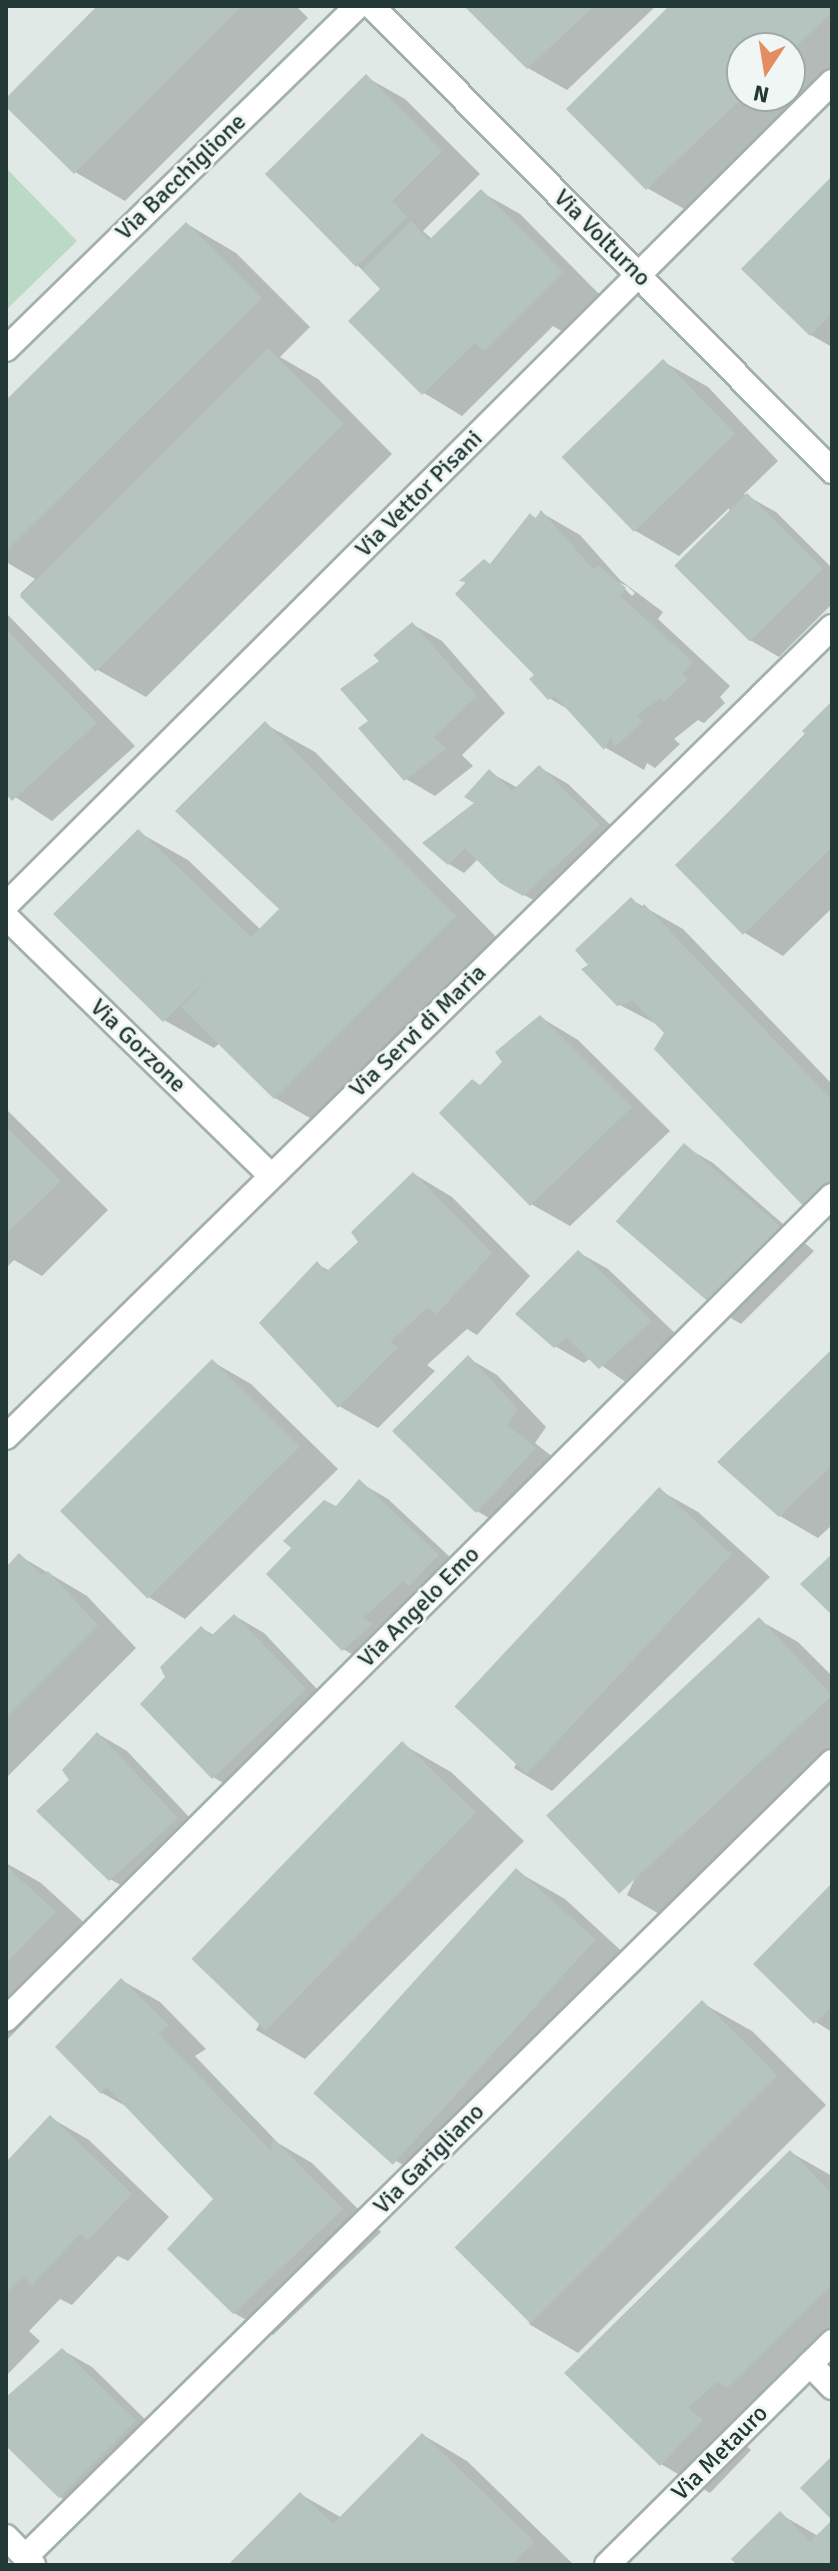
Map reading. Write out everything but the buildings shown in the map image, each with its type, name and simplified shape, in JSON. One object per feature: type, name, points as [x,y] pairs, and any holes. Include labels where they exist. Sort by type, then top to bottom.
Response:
[{"type":"street","name":"Via Bacchiglione","points":[[6,349],[357,6]]},
{"type":"street","name":"Via Volturno","points":[[372,6],[832,471]]},
{"type":"street","name":"Via Vettor Pisani","points":[[6,905],[832,82]]},
{"type":"street","name":"Via Servi di Maria","points":[[6,1437],[832,627]]},
{"type":"street","name":"Via Gorzone","points":[[6,917],[270,1175]]},
{"type":"street","name":"Via Angelo Emo","points":[[6,2019],[832,1196]]},
{"type":"street","name":"Via Garigliano","points":[[29,2561],[832,1762]]},
{"type":"street","name":"Via Metauro","points":[[607,2565],[832,2342]]},
{"type":"street","points":[[810,2364],[832,2387]]},
{"type":"street","points":[[6,2537],[29,2561]]},
{"type":"green space","points":[[6,168],[77,241],[6,310]]}]
